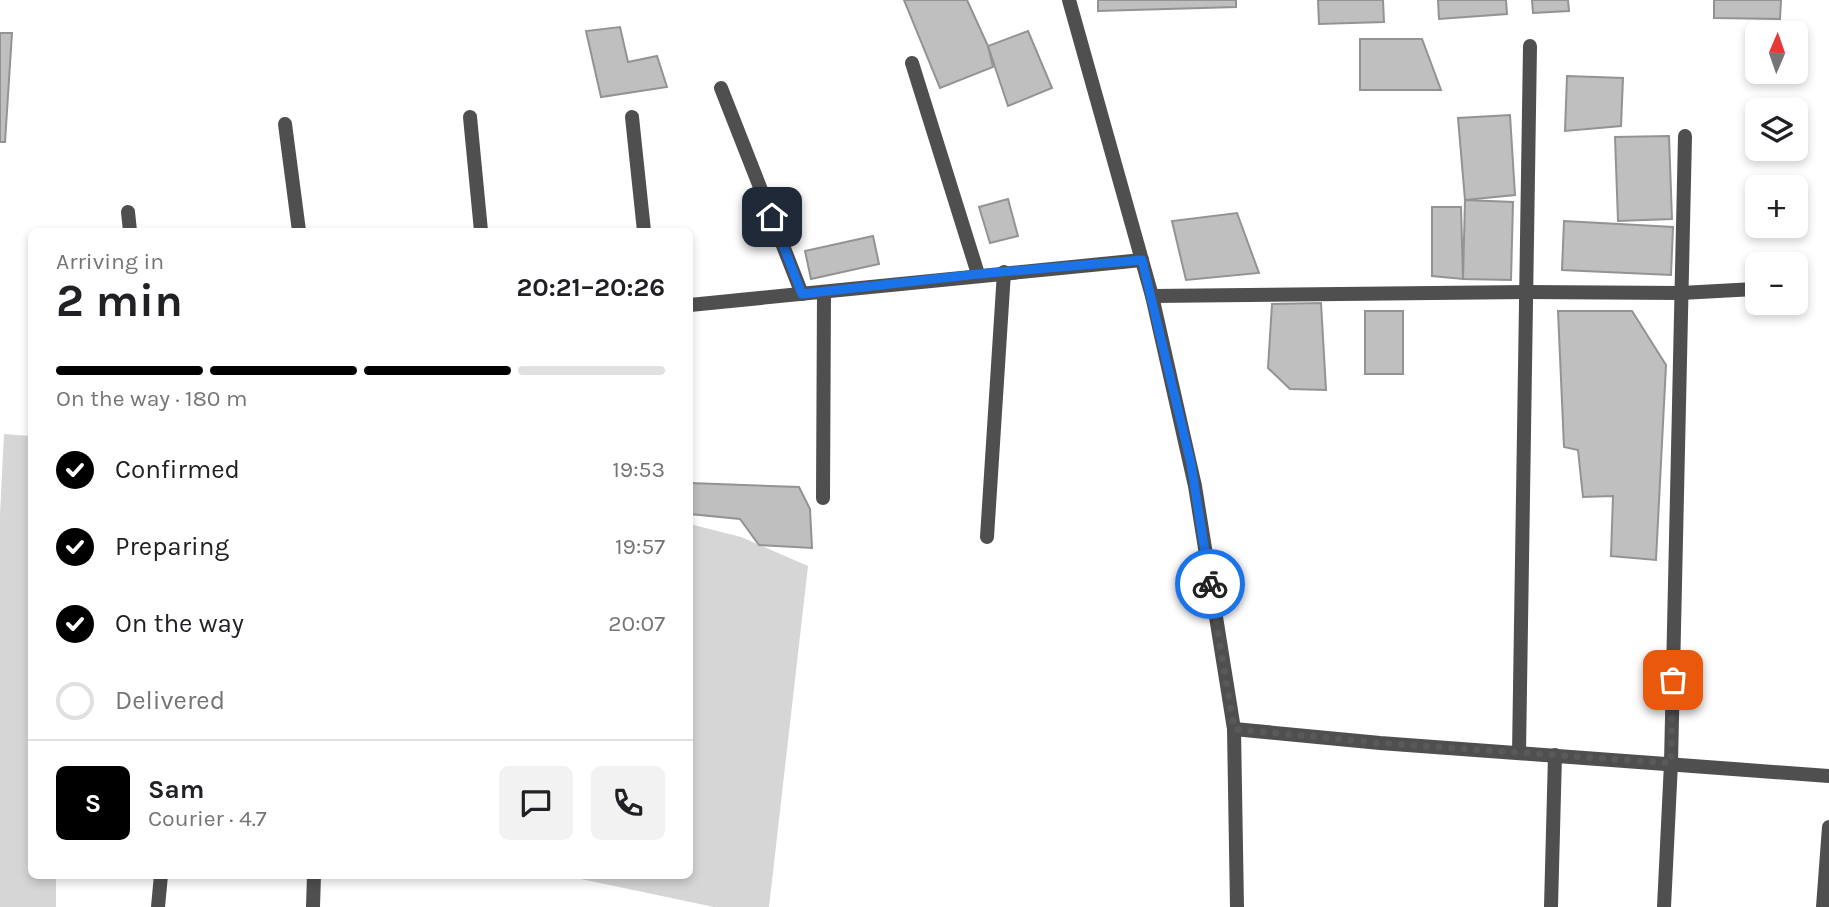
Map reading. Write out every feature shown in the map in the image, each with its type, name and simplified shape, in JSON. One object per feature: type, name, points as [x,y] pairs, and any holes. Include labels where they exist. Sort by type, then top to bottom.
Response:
[{"type":"street","points":[[1069,0],[1152,296],[1195,486],[1234,729],[1237,907]]},
{"type":"street","points":[[1519,753],[1530,46]]},
{"type":"street","points":[[912,62],[978,274]]},
{"type":"street","points":[[722,88],[802,294]]},
{"type":"street","points":[[470,117],[481,228]]},
{"type":"street","points":[[632,117],[644,228]]},
{"type":"street","points":[[285,124],[299,228]]},
{"type":"street","points":[[1664,907],[1671,763],[1685,136]]},
{"type":"street","points":[[128,212],[130,228]]},
{"type":"street","points":[[693,305],[978,274],[1142,260]]},
{"type":"street","points":[[987,537],[1004,272]]},
{"type":"street","points":[[1152,296],[1681,293],[1745,290]]},
{"type":"street","points":[[823,498],[824,292]]},
{"type":"street","points":[[1234,729],[1829,776]]},
{"type":"street","points":[[1551,907],[1555,755]]},
{"type":"street","points":[[1823,907],[1829,827]]},
{"type":"street","points":[[158,907],[161,879]]},
{"type":"street","points":[[313,907],[314,879]]},
{"type":"shaded area","points":[[4,434],[28,436],[28,879],[56,879],[56,907],[0,907],[0,515]]},
{"type":"shaded area","points":[[693,525],[741,537],[808,566],[769,907],[714,907],[581,879],[693,879]]},
{"type":"building","points":[[904,0],[967,0],[988,46],[993,67],[940,88]]},
{"type":"building","points":[[1098,0],[1236,0],[1236,7],[1098,11]]},
{"type":"building","points":[[1318,0],[1383,0],[1384,22],[1319,24]]},
{"type":"building","points":[[1438,0],[1506,0],[1507,14],[1439,19]]},
{"type":"building","points":[[1532,0],[1568,0],[1569,11],[1533,13]]},
{"type":"building","points":[[1714,0],[1781,0],[1780,19],[1714,18]]},
{"type":"building","points":[[620,27],[628,62],[657,56],[667,87],[601,97],[586,31]]},
{"type":"building","points":[[1028,31],[1052,88],[1008,106],[988,46]]},
{"type":"building","points":[[0,33],[12,33],[5,142],[0,142]]},
{"type":"building","points":[[1360,39],[1422,39],[1441,90],[1360,90]]},
{"type":"building","points":[[1567,76],[1623,78],[1621,126],[1565,131]]},
{"type":"building","points":[[1510,115],[1515,195],[1465,200],[1458,118]]},
{"type":"building","points":[[1669,136],[1672,219],[1618,221],[1615,137]]},
{"type":"building","points":[[1008,199],[1018,236],[990,243],[979,207]]},
{"type":"building","points":[[1465,200],[1513,202],[1511,280],[1463,279]]},
{"type":"building","points":[[1432,207],[1461,207],[1463,279],[1432,276]]},
{"type":"building","points":[[1237,213],[1259,273],[1186,280],[1172,221]]},
{"type":"building","points":[[1564,221],[1673,227],[1671,275],[1562,270]]},
{"type":"building","points":[[873,236],[879,264],[811,279],[805,251]]},
{"type":"building","points":[[1321,303],[1326,390],[1290,389],[1268,368],[1272,304]]},
{"type":"building","points":[[1365,311],[1403,311],[1403,374],[1365,374]]},
{"type":"building","points":[[1558,311],[1632,311],[1666,365],[1656,560],[1611,556],[1613,496],[1583,497],[1578,450],[1564,447]]},
{"type":"building","points":[[693,483],[799,487],[810,509],[812,548],[759,545],[740,519],[693,514]]},
{"type":"way so far","points":[[1210,584],[1234,729],[1380,743],[1671,763],[1673,680]]},
{"type":"route","points":[[772,217],[802,294],[978,274],[1142,260],[1191,464],[1210,584]]}]
